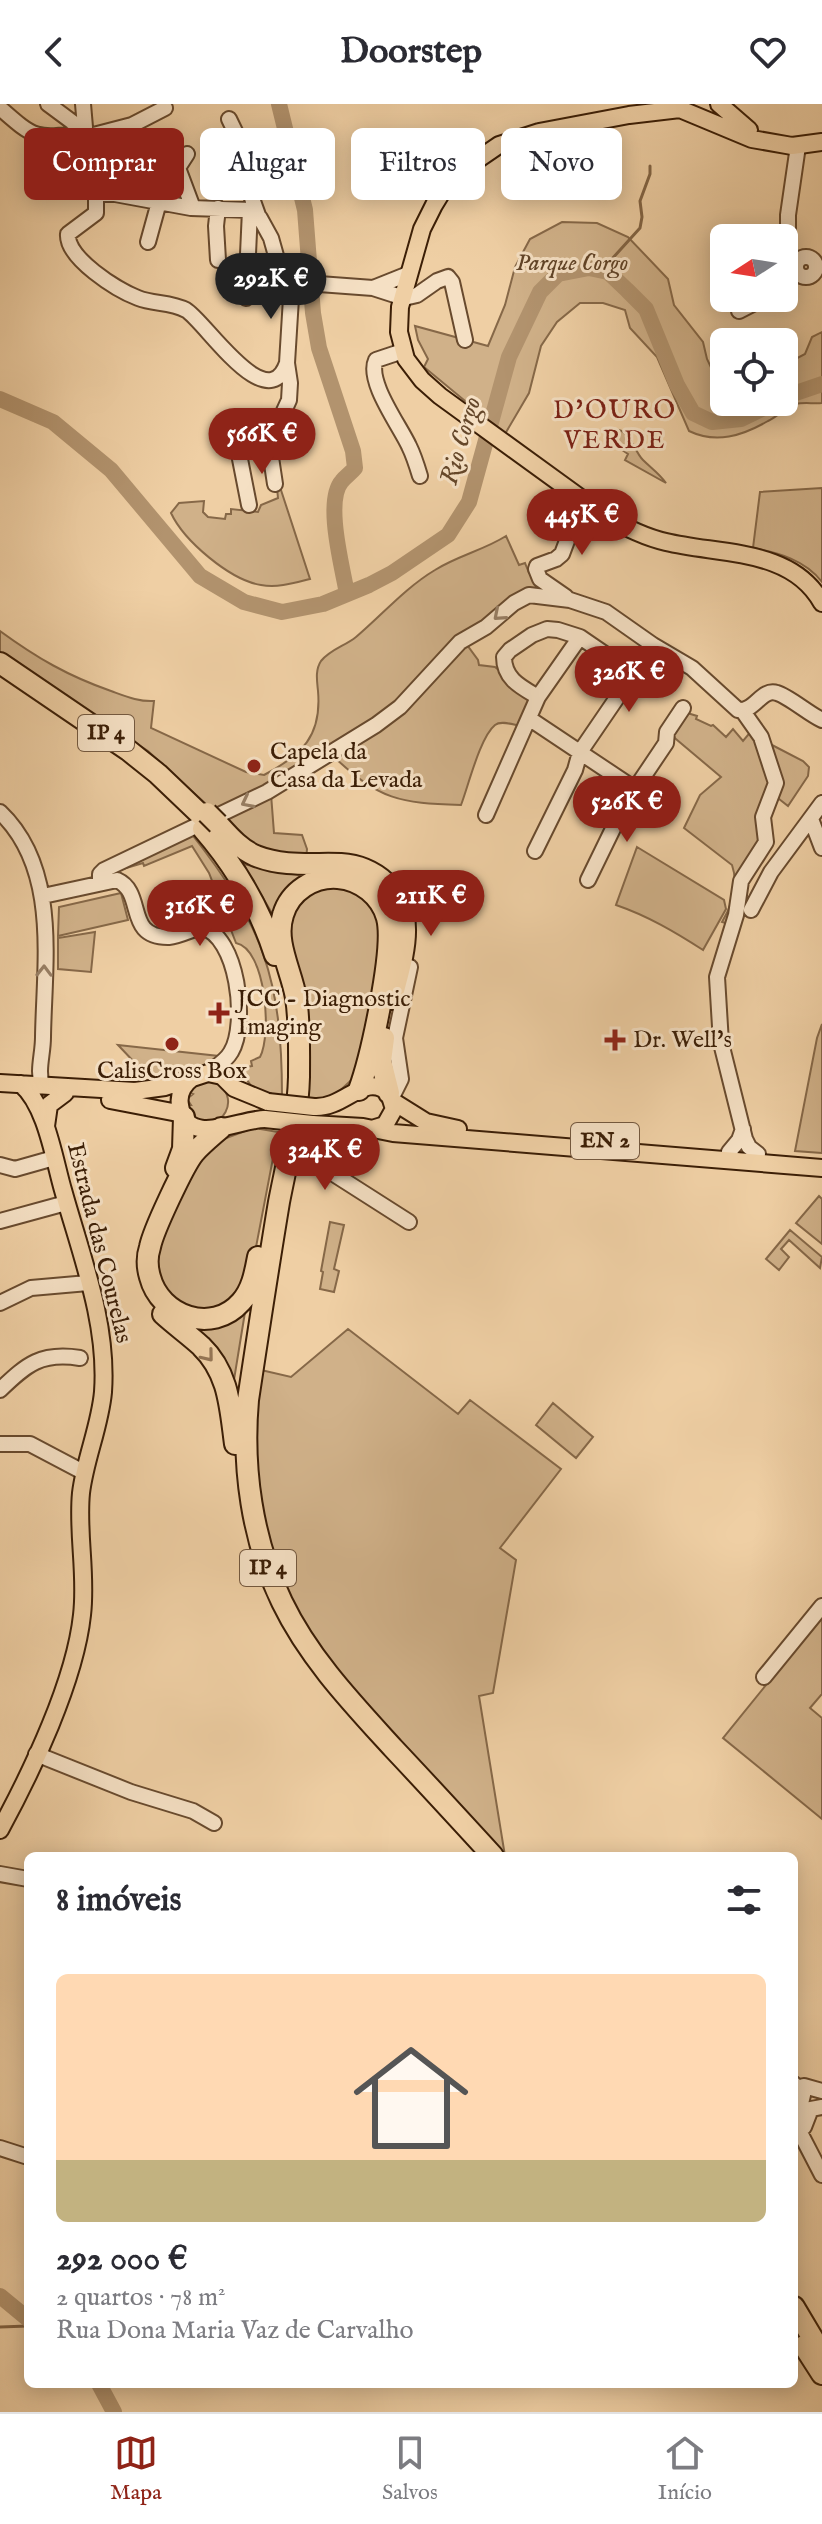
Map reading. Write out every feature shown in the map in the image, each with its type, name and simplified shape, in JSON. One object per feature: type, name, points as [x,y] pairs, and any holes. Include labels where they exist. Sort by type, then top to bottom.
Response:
[{"type":"highway","name":"IP 4","points":[[0,663],[178,786],[250,881],[272,930],[291,996],[298,1059],[297,1095],[246,1425],[248,1476],[259,1537],[282,1602],[323,1667],[489,1852]]},
{"type":"highway","name":"IP 4","points":[[0,672],[115,748],[206,821],[263,923],[279,965],[289,1007],[292,1042],[290,1094],[245,1360],[235,1447],[238,1490],[250,1545],[265,1589],[286,1632],[332,1697],[474,1852]]},
{"type":"highway","points":[[206,821],[255,856],[291,864],[359,867],[380,878],[394,891],[403,908],[406,933],[381,1047],[381,1061],[392,1097]]},
{"type":"highway","points":[[298,1059],[297,1006],[282,942],[282,916],[293,896],[305,885],[323,879],[342,878],[359,884],[374,895],[383,908],[389,928],[388,951],[367,1065],[357,1091]]},
{"type":"highway","points":[[183,1116],[183,1151],[145,1236],[140,1259],[141,1274],[153,1304],[204,1350],[220,1371],[229,1396],[235,1447]]},
{"type":"highway","points":[[223,1126],[191,1158],[149,1249],[149,1271],[156,1293],[172,1310],[193,1318],[212,1318],[228,1313],[242,1301],[249,1289],[284,1133]]},
{"type":"highway","points":[[798,2314],[822,2354]]},
{"type":"highway","points":[[798,2335],[822,2374]]},
{"type":"main road","points":[[629,115],[644,104]]},
{"type":"main road","points":[[719,104],[764,140]]},
{"type":"main road","points":[[822,142],[798,146],[750,138],[678,107],[532,134],[505,142],[481,155],[456,175],[437,199],[422,229],[398,322],[403,351],[417,374],[446,401],[586,503],[627,528],[656,540],[757,558],[782,566],[804,579],[822,603]]},
{"type":"main road","points":[[183,1116],[180,1106],[182,1089],[201,1075]]},
{"type":"main road","name":"EN 2","points":[[65,1089],[135,1091],[161,1088],[201,1075],[222,1076],[234,1088],[314,1119]]},
{"type":"main road","name":"EN 2","points":[[0,1083],[65,1089],[159,1108],[183,1116],[197,1128],[213,1130],[265,1119],[314,1119],[393,1133],[822,1168]]},
{"type":"main road","name":"Estrada das Courelas","points":[[1,1823],[36,1754],[70,1669],[81,1622],[81,1496],[103,1383],[102,1342],[54,1158],[37,1108],[21,1084]]},
{"type":"main road","name":"EN 2","points":[[314,1119],[371,1085],[384,1088],[417,1118],[443,1127],[822,1159]]},
{"type":"main road","points":[[37,1108],[37,1096],[42,1086]]},
{"type":"main road","points":[[223,1126],[231,1119],[237,1104],[234,1088]]},
{"type":"main road","points":[[46,1130],[48,1106],[65,1089]]},
{"type":"main road","points":[[357,1091],[352,1099],[351,1112],[358,1123],[368,1128],[390,1121],[393,1115],[392,1097]]},
{"type":"street","points":[[48,104],[77,128]]},
{"type":"street","points":[[83,104],[85,128]]},
{"type":"street","points":[[0,108],[26,128]]},
{"type":"street","points":[[118,128],[132,125],[165,108]]},
{"type":"street","points":[[229,119],[243,148],[244,176],[254,212],[271,238],[279,267],[298,283],[373,288],[402,298],[417,295],[437,281],[450,278],[465,340]]},
{"type":"street","points":[[788,224],[798,146]]},
{"type":"street","points":[[187,154],[178,163],[178,170],[193,208]]},
{"type":"street","points":[[96,200],[97,211],[68,234],[69,246],[79,259],[131,295],[189,312],[222,348],[256,377],[273,378],[283,371],[287,363]]},
{"type":"street","points":[[148,200],[193,208],[254,212]]},
{"type":"street","points":[[148,242],[159,202]]},
{"type":"street","points":[[218,208],[218,260]]},
{"type":"street","points":[[246,298],[254,212]]},
{"type":"street","points":[[373,288],[408,274]]},
{"type":"street","points":[[275,484],[269,443],[289,400],[287,363],[298,283]]},
{"type":"street","points":[[403,351],[376,360],[373,372],[410,447],[420,476]]},
{"type":"street","points":[[249,505],[239,454],[246,447],[269,443]]},
{"type":"street","points":[[570,600],[540,579],[536,573],[537,566],[562,554],[574,522],[586,503]]},
{"type":"street","points":[[100,883],[99,875],[104,870],[267,792],[376,725],[400,707],[460,642],[486,627],[517,601],[535,594],[570,600],[606,612],[692,668],[732,706],[742,710],[760,734],[776,783],[763,817],[766,842],[741,881],[736,915],[718,971],[722,1048],[748,1145],[758,1154]]},
{"type":"street","points":[[538,697],[511,679],[504,666],[506,653],[547,629],[580,637],[634,674]]},
{"type":"street","points":[[486,815],[538,697],[580,637]]},
{"type":"street","points":[[535,851],[577,765],[580,752],[653,645]]},
{"type":"street","points":[[742,710],[751,707],[766,694],[776,693],[822,720]]},
{"type":"street","points":[[588,880],[622,809],[666,743],[667,732],[683,708]]},
{"type":"street","points":[[530,719],[656,803]]},
{"type":"street","points":[[751,910],[771,872],[822,803]]},
{"type":"street","points":[[0,812],[22,840],[43,896],[43,1046],[39,1072],[42,1086]]},
{"type":"street","points":[[811,819],[822,848]]},
{"type":"street","points":[[316,857],[353,857],[369,863],[393,884],[408,911],[412,954],[395,1038],[401,1079],[392,1097]]},
{"type":"street","points":[[43,896],[117,880],[126,885],[140,925],[150,933],[171,937],[203,928],[212,933],[224,947],[238,990],[238,1021],[231,1053],[201,1075]]},
{"type":"street","points":[[21,1084],[35,1068],[43,1046]]},
{"type":"street","points":[[43,1046],[49,1073],[65,1089]]},
{"type":"street","points":[[314,1119],[312,1152],[315,1162],[409,1222]]},
{"type":"street","points":[[729,1152],[739,1140],[742,1125]]},
{"type":"street","points":[[0,1165],[15,1169],[54,1158]]},
{"type":"street","points":[[0,1221],[66,1203]]},
{"type":"street","points":[[0,1303],[31,1288],[88,1283]]},
{"type":"street","points":[[0,1390],[27,1366],[42,1358],[59,1355],[80,1358]]},
{"type":"street","points":[[0,1444],[30,1444],[85,1473]]},
{"type":"street","points":[[764,1677],[822,1606]]},
{"type":"street","points":[[36,1754],[131,1792],[193,1811],[214,1823]]},
{"type":"street","points":[[0,1874],[24,1878]]},
{"type":"street","points":[[798,2124],[807,2092]]},
{"type":"street","points":[[798,2127],[814,2107],[807,2092]]},
{"type":"street","points":[[798,2129],[816,2154],[822,2175]]},
{"type":"street","points":[[0,2148],[24,2156]]},
{"type":"green space","name":"Parque Corgo","points":[[562,222],[597,223],[628,237],[668,279],[674,305],[703,342],[710,365],[710,416],[776,416],[739,434],[719,438],[689,431],[657,357],[630,328],[625,310],[603,303],[580,303],[557,322],[541,346],[529,393],[505,434],[424,367],[428,359],[415,326],[488,346],[505,305],[515,267],[530,239]]},
{"type":"green space","name":"Parque Corgo","points":[[822,332],[822,403],[798,404],[798,358],[805,354],[812,337]]},
{"type":"green space","points":[[619,430],[627,435],[640,456],[666,483],[625,460],[628,454],[609,441]]},
{"type":"green space","points":[[280,487],[310,579],[267,586],[236,576],[197,547],[171,513],[179,503],[204,501],[203,512],[208,517],[225,519],[226,514],[231,514],[231,509],[258,512],[261,505],[278,498],[277,488]]},
{"type":"green space","points":[[822,488],[822,582],[800,563],[753,548],[760,492]]},
{"type":"green space","points":[[506,536],[519,565],[525,563],[529,573],[548,589],[538,590],[462,638],[479,665],[495,667],[533,698],[521,726],[501,723],[490,731],[479,751],[461,805],[421,803],[378,791],[334,757],[271,794],[274,833],[302,835],[307,849],[306,859],[257,851],[148,751],[0,655],[0,631],[67,673],[132,698],[154,701],[151,728],[246,772],[264,775],[289,760],[313,732],[318,707],[317,672],[325,657],[356,637],[424,577]]},
{"type":"green space","points":[[684,712],[713,725],[726,737],[733,729],[743,741],[753,729],[775,784],[764,842],[745,871],[731,925],[722,922],[733,895],[735,880],[732,865],[684,828],[700,795],[721,777],[670,734]]},
{"type":"green space","points":[[772,745],[809,767],[808,776],[788,806],[774,795],[767,750]]},
{"type":"green space","points":[[190,832],[235,896],[263,955],[278,1018],[282,1096],[256,1090],[245,1076],[243,1068],[252,1066],[251,1061],[260,1057],[264,1046],[266,1012],[260,976],[246,949],[236,943],[209,873],[192,846],[144,866],[143,863],[106,874]]},
{"type":"green space","points":[[637,847],[724,900],[726,909],[703,950],[661,925],[616,905]]},
{"type":"green space","points":[[243,864],[287,873],[312,873],[273,915]]},
{"type":"green space","points":[[329,885],[364,891],[384,927],[359,1073],[333,1097],[318,1100],[301,1098],[288,924],[301,899]]},
{"type":"green space","points":[[121,893],[128,920],[58,936],[59,907]]},
{"type":"green space","points":[[95,932],[91,972],[58,969],[58,938]]},
{"type":"green space","points":[[822,1024],[822,1153],[795,1151],[817,1038]]},
{"type":"green space","points":[[118,1045],[219,1056],[209,1063],[154,1083]]},
{"type":"green space","points":[[205,1080],[221,1086],[228,1098],[226,1112],[213,1123],[193,1118],[186,1105],[191,1105],[187,1099],[193,1094],[188,1092],[192,1086]]},
{"type":"green space","points":[[261,1125],[260,1129],[278,1132],[252,1268],[242,1289],[231,1301],[193,1312],[161,1289],[155,1260],[159,1244],[193,1170],[213,1143]]},
{"type":"green space","points":[[819,1196],[822,1199],[822,1244],[796,1223]]},
{"type":"green space","points":[[330,1222],[344,1225],[334,1269],[339,1271],[334,1292],[320,1289]]},
{"type":"green space","points":[[790,1230],[822,1257],[820,1268],[789,1240],[781,1249],[789,1257],[779,1270],[766,1259]]},
{"type":"green space","points":[[246,1306],[233,1386],[185,1328]]},
{"type":"green space","points":[[348,1329],[458,1414],[470,1400],[561,1469],[500,1548],[516,1560],[493,1693],[479,1696],[504,1852],[494,1852],[356,1701],[286,1596],[260,1509],[255,1424],[261,1370],[291,1377]]},
{"type":"green space","points":[[553,1403],[593,1437],[576,1458],[536,1425]]},
{"type":"green space","points":[[822,1616],[822,1694],[810,1708],[822,1718],[822,1819],[723,1738]]},
{"type":"waterway","points":[[279,104],[305,210],[313,313],[319,348],[353,451],[355,468],[342,481],[335,504],[336,536],[347,594]]},
{"type":"waterway","points":[[601,271],[640,228],[640,201],[650,166]]},
{"type":"waterway","name":"Rio Corgo","points":[[0,399],[53,422],[111,470],[200,576],[244,602],[282,612],[323,604],[369,585],[448,535],[469,502],[509,357],[540,292],[558,274],[589,268],[608,272],[646,309],[677,385],[693,413],[712,422],[747,416]]},
{"type":"waterway","name":"Rio Corgo","points":[[798,392],[822,384]]},
{"type":"waterway","points":[[0,2296],[24,2316]]},
{"type":"waterway","points":[[0,2327],[24,2326]]},
{"type":"waterway","points":[[101,2388],[114,2412]]},
{"type":"place","name":"Capela da Casa da Levada","points":[[254,766]]},
{"type":"place","name":"JCC - Diagnostic Imaging","points":[[219,1013]]},
{"type":"place","name":"Dr. Well's","points":[[615,1040]]},
{"type":"place","name":"CalisCross Box","points":[[172,1044]]},
{"type":"district","name":"D'OURO VERDE","points":[[615,425]]}]
